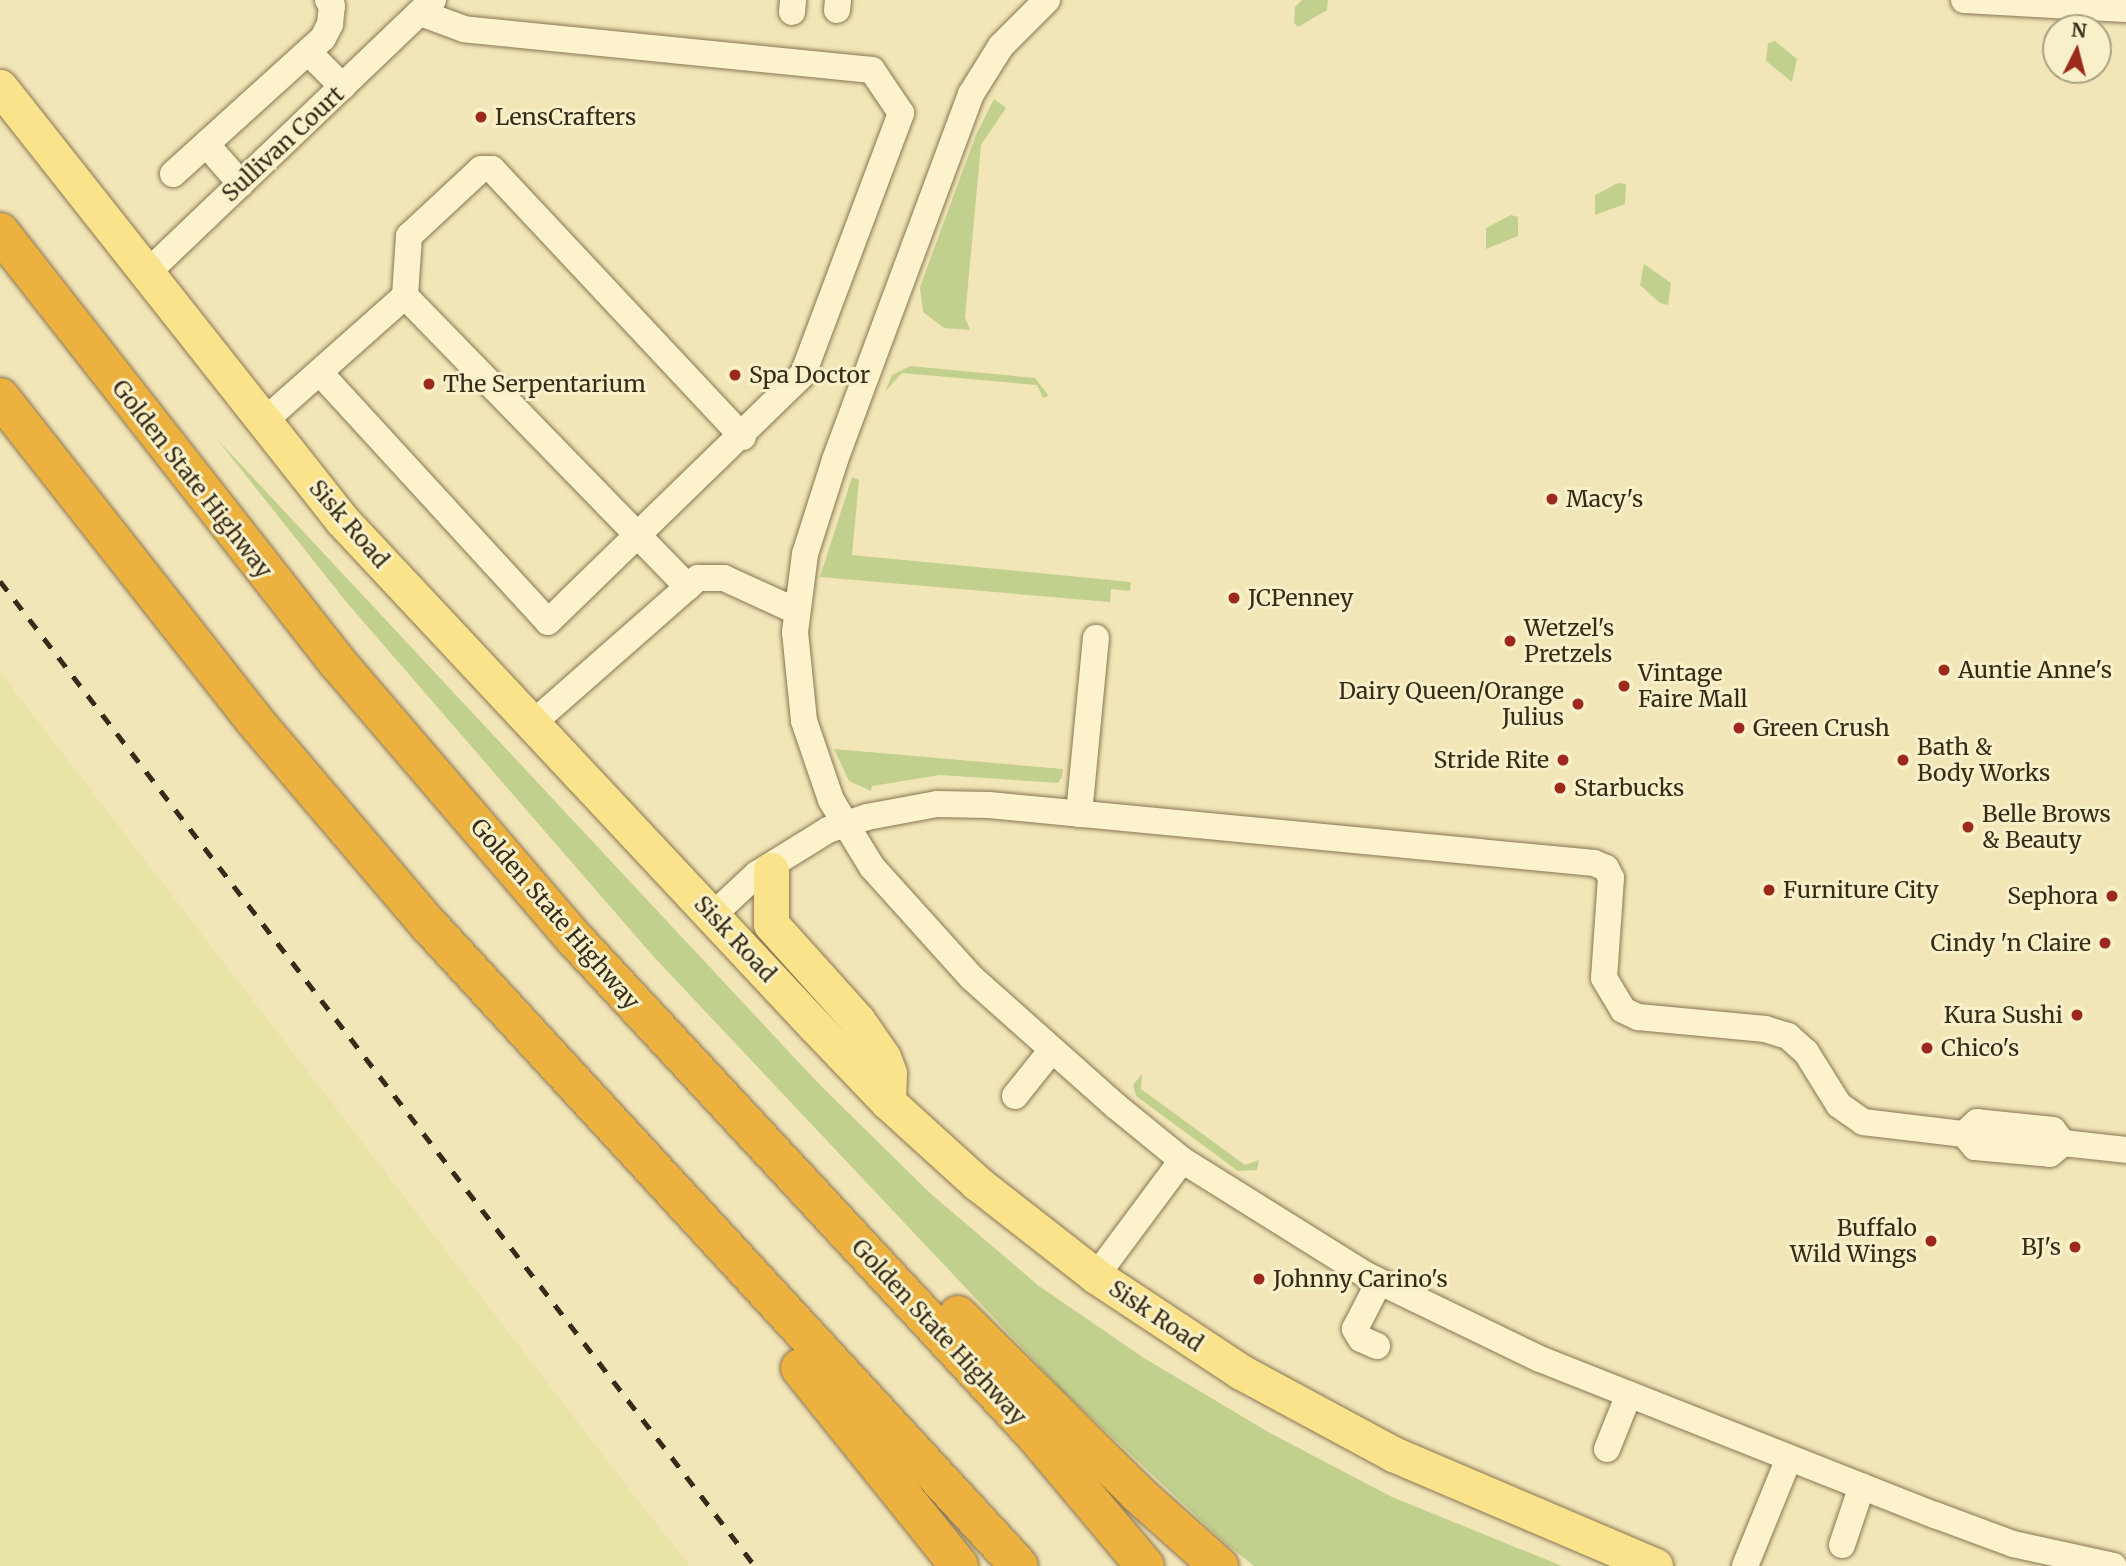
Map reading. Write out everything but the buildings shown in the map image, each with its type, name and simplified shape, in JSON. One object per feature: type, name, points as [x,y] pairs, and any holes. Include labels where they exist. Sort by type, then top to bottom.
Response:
[{"type":"highway","name":"Golden State Highway","points":[[0,232],[338,663],[571,935],[1034,1435],[1145,1566]]},
{"type":"highway","points":[[0,397],[254,720],[426,922],[1019,1566]]},
{"type":"highway","points":[[426,922],[553,1096],[775,1339],[959,1566]]},
{"type":"highway","points":[[571,935],[735,1081],[1032,1391],[1137,1493],[1219,1566]]},
{"type":"main road","name":"Sisk Road","points":[[0,87],[351,530],[888,1102],[977,1183],[1096,1276],[1219,1358],[1321,1416],[1476,1492],[1655,1566]]},
{"type":"main road","points":[[771,870],[768,911],[773,928],[858,1021],[883,1057],[889,1073],[888,1102]]},
{"type":"street","points":[[173,174],[308,52],[330,24],[332,6],[328,0]]},
{"type":"street","points":[[1047,0],[984,70],[959,122],[814,518],[796,611],[804,721],[814,758],[844,823],[899,899],[972,978],[1051,1051],[1182,1160],[1379,1282],[1515,1348],[1789,1458],[2013,1544],[2099,1565]]},
{"type":"street","points":[[1964,0],[2126,9]]},
{"type":"street","points":[[321,374],[548,622],[743,437],[808,366],[901,113],[872,70],[464,29],[427,7]]},
{"type":"street","name":"Sullivan Court","points":[[146,274],[427,7]]},
{"type":"street","points":[[308,52],[343,87]]},
{"type":"street","points":[[206,144],[240,184]]},
{"type":"street","points":[[263,422],[321,374],[405,296],[409,236],[481,169],[492,169],[743,437]]},
{"type":"street","points":[[405,296],[688,587]]},
{"type":"street","points":[[533,723],[698,578],[724,578],[796,611]]},
{"type":"street","points":[[1079,814],[1096,638]]},
{"type":"street","points":[[713,915],[757,874],[771,870],[811,839],[844,823],[937,804],[1079,814],[1601,865],[1609,872],[1612,886],[1604,978],[1623,1010],[1638,1017],[1777,1032],[1806,1052],[1839,1105],[1855,1119],[1964,1134],[1975,1147],[2050,1154],[2063,1143],[2126,1150]]},
{"type":"street","points":[[1014,1096],[1051,1051]]},
{"type":"street","points":[[1096,1276],[1182,1160]]},
{"type":"street","points":[[1377,1346],[1361,1339],[1355,1329],[1379,1282]]},
{"type":"street","points":[[1607,1449],[1629,1394]]},
{"type":"street","points":[[1745,1566],[1789,1458]]},
{"type":"street","points":[[1842,1545],[1862,1486]]},
{"type":"shaded area","points":[[0,672],[640,1503],[690,1566],[0,1566]]},
{"type":"green space","points":[[1302,0],[1328,0],[1327,10],[1298,27],[1294,23],[1295,7]]},
{"type":"green space","points":[[1775,41],[1797,59],[1792,82],[1766,61],[1768,43]]},
{"type":"green space","points":[[994,99],[1006,108],[981,145],[965,317],[970,330],[944,328],[923,312],[920,287],[976,135]]},
{"type":"green space","points":[[1618,183],[1626,184],[1625,204],[1595,215],[1595,195]]},
{"type":"green space","points":[[1511,215],[1518,217],[1518,236],[1486,249],[1486,228]]},
{"type":"green space","points":[[1644,264],[1671,283],[1668,305],[1660,303],[1640,285]]},
{"type":"green space","points":[[910,366],[1035,378],[1049,396],[1043,398],[1037,385],[902,373],[885,392],[892,375]]},
{"type":"green space","points":[[216,438],[819,1084],[931,1194],[1039,1286],[1144,1358],[1270,1433],[1392,1497],[1562,1566],[1254,1566],[1223,1541],[1062,1390],[653,956],[348,604]]},
{"type":"green space","points":[[852,477],[859,480],[852,555],[1131,582],[1130,591],[1111,589],[1110,602],[820,577]]},
{"type":"green space","points":[[834,749],[1063,769],[1058,783],[940,775],[872,786],[871,791],[849,781]]},
{"type":"green space","points":[[1142,1074],[1141,1089],[1245,1165],[1259,1160],[1257,1170],[1238,1171],[1136,1096],[1133,1085]]},
{"type":"railway","points":[[0,581],[755,1566]]},
{"type":"place","name":"LensCrafters","points":[[481,117]]},
{"type":"place","name":"Spa Doctor","points":[[735,375]]},
{"type":"place","name":"The Serpentarium","points":[[429,384]]},
{"type":"place","name":"Macy's","points":[[1552,499]]},
{"type":"place","name":"JCPenney","points":[[1234,598]]},
{"type":"place","name":"Wetzel's Pretzels","points":[[1510,641]]},
{"type":"place","name":"Auntie Anne's","points":[[1944,670]]},
{"type":"place","name":"Vintage Faire Mall","points":[[1624,686]]},
{"type":"place","name":"Dairy Queen/Orange Julius","points":[[1578,704]]},
{"type":"place","name":"Green Crush","points":[[1739,728]]},
{"type":"place","name":"Stride Rite","points":[[1563,760]]},
{"type":"place","name":"Bath & Body Works","points":[[1903,760]]},
{"type":"place","name":"Starbucks","points":[[1560,788]]},
{"type":"place","name":"Belle Brows & Beauty","points":[[1968,827]]},
{"type":"place","name":"Furniture City","points":[[1769,890]]},
{"type":"place","name":"Sephora","points":[[2112,896]]},
{"type":"place","name":"Cindy 'n Claire","points":[[2105,943]]},
{"type":"place","name":"Kura Sushi","points":[[2077,1015]]},
{"type":"place","name":"Chico's","points":[[1927,1048]]},
{"type":"place","name":"Buffalo Wild Wings","points":[[1931,1241]]},
{"type":"place","name":"BJ's","points":[[2075,1247]]},
{"type":"place","name":"Johnny Carino's","points":[[1259,1279]]}]
